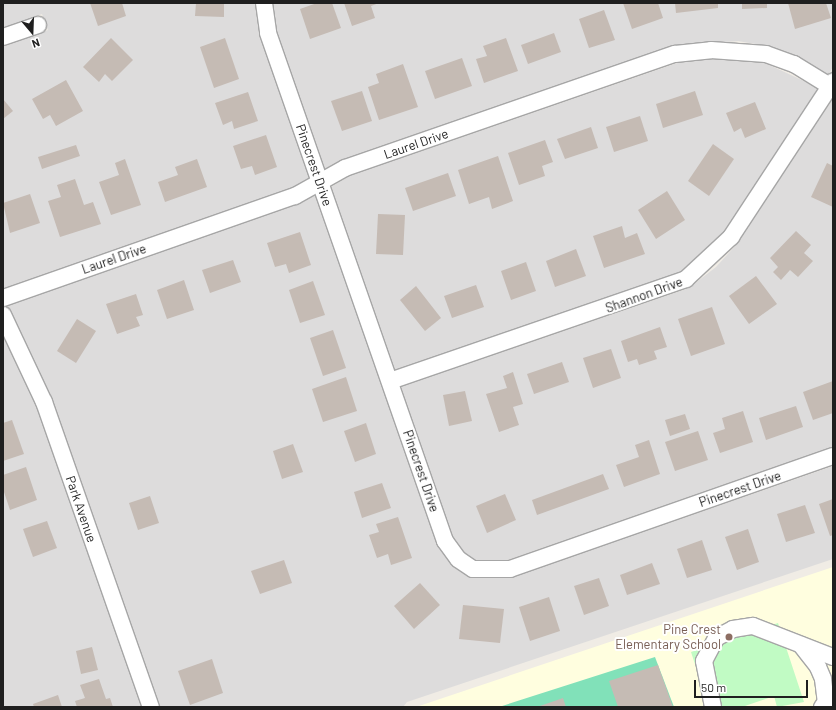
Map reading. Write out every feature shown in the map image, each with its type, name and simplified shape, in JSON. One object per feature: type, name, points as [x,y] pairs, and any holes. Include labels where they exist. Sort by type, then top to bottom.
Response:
[{"type":"street","name":"Pinecrest Drive","points":[[264,3],[268,33],[445,541],[458,559],[473,570],[510,569],[833,456]]},
{"type":"street","points":[[3,37],[38,24]]},
{"type":"street","name":"Laurel Drive","points":[[3,298],[295,196],[345,168],[675,54],[718,50],[766,54],[794,64],[832,85]]},
{"type":"street","name":"Shannon Drive","points":[[390,381],[686,279],[731,237],[832,85]]},
{"type":"street","name":"Park Avenue","points":[[3,315],[44,402],[151,707]]},
{"type":"street","points":[[713,707],[704,661],[716,638],[754,626],[797,641],[833,657]]},
{"type":"street","points":[[797,641],[818,667],[826,702],[822,707]]},
{"type":"shaded area","points":[[3,3],[256,3],[260,35],[311,177],[292,188],[3,289],[3,47],[48,30],[42,14],[3,28]]},
{"type":"shaded area","points":[[273,3],[833,3],[833,67],[828,75],[797,57],[767,46],[738,41],[674,46],[343,160],[325,170],[275,30]]},
{"type":"shaded area","points":[[712,59],[765,63],[819,88],[725,231],[704,254],[682,272],[652,284],[394,370],[331,187],[349,176],[677,63]]},
{"type":"shaded area","points":[[833,98],[833,447],[508,560],[475,561],[463,553],[452,537],[400,387],[689,288],[716,267],[738,243]]},
{"type":"shaded area","points":[[317,194],[437,543],[454,567],[473,578],[513,577],[833,466],[833,559],[407,702],[403,707],[159,707],[54,406],[7,306],[298,204]]},
{"type":"shaded area","points":[[3,333],[37,405],[142,707],[3,707]]},
{"type":"shaded area","name":"Pine Crest Elementary School","points":[[833,567],[833,707],[416,707]]},
{"type":"green space","points":[[778,623],[804,702],[777,707],[774,696],[742,707],[709,707],[691,652]]},
{"type":"green space","points":[[655,657],[674,707],[499,707]]},
{"type":"building","points":[[90,3],[122,3],[126,16],[98,26]]},
{"type":"building","points":[[196,3],[224,3],[224,17],[195,16]]},
{"type":"building","points":[[317,3],[332,3],[341,28],[310,39],[300,9]]},
{"type":"building","points":[[344,3],[379,3],[371,6],[375,18],[352,26]]},
{"type":"building","points":[[623,3],[658,3],[663,18],[632,29]]},
{"type":"building","points":[[675,3],[718,3],[718,8],[676,13]]},
{"type":"building","points":[[742,3],[767,3],[767,8],[742,9]]},
{"type":"building","points":[[788,3],[826,3],[831,18],[795,29]]},
{"type":"building","points":[[604,10],[615,40],[589,48],[579,19]]},
{"type":"building","points":[[554,33],[561,52],[528,64],[521,45]]},
{"type":"building","points":[[111,38],[133,60],[112,81],[105,74],[99,82],[83,67]]},
{"type":"building","points":[[225,38],[239,79],[214,88],[200,47]]},
{"type":"building","points":[[506,38],[518,71],[484,83],[476,59],[487,56],[483,46]]},
{"type":"building","points":[[462,58],[472,86],[435,99],[425,71]]},
{"type":"building","points":[[403,64],[418,107],[379,120],[368,87],[379,83],[376,74]]},
{"type":"building","points":[[66,80],[83,111],[56,126],[50,115],[43,119],[32,99]]},
{"type":"building","points":[[362,91],[372,121],[342,131],[331,101]]},
{"type":"building","points":[[695,91],[703,115],[663,128],[656,104]]},
{"type":"building","points":[[248,92],[258,121],[234,129],[232,121],[223,125],[215,103]]},
{"type":"building","points":[[3,99],[13,111],[3,119]]},
{"type":"building","points":[[755,102],[766,129],[745,138],[741,128],[734,132],[726,113]]},
{"type":"building","points":[[640,116],[648,141],[614,152],[606,127]]},
{"type":"building","points":[[591,127],[598,148],[565,159],[557,139]]},
{"type":"building","points":[[266,135],[277,167],[255,175],[252,166],[241,169],[233,146]]},
{"type":"building","points":[[545,140],[553,162],[542,166],[545,176],[519,185],[508,153]]},
{"type":"building","points":[[713,144],[734,159],[709,196],[688,181]]},
{"type":"building","points":[[76,145],[80,156],[42,169],[38,157]]},
{"type":"building","points":[[498,156],[513,201],[492,209],[489,197],[469,204],[458,170]]},
{"type":"building","points":[[125,159],[141,205],[111,215],[99,182],[119,175],[115,163]]},
{"type":"building","points":[[197,159],[207,187],[165,202],[158,182],[178,175],[175,167]]},
{"type":"building","points":[[827,163],[833,166],[833,207],[811,197]]},
{"type":"building","points":[[448,173],[456,196],[413,211],[405,188]]},
{"type":"building","points":[[75,179],[84,205],[93,202],[101,224],[60,237],[48,201],[61,197],[57,185]]},
{"type":"building","points":[[667,191],[685,220],[656,239],[638,210]]},
{"type":"building","points":[[30,194],[40,223],[10,233],[3,203]]},
{"type":"building","points":[[378,214],[405,215],[403,255],[376,254]]},
{"type":"building","points":[[622,226],[625,238],[637,233],[645,254],[604,268],[593,236]]},
{"type":"building","points":[[796,231],[811,245],[804,253],[813,261],[798,277],[790,270],[781,280],[773,272],[778,267],[770,258]]},
{"type":"building","points":[[300,232],[311,265],[289,273],[286,264],[275,267],[267,243]]},
{"type":"building","points":[[576,249],[586,276],[555,287],[546,261]]},
{"type":"building","points":[[233,260],[241,282],[210,293],[202,270]]},
{"type":"building","points":[[526,262],[536,291],[511,300],[501,271]]},
{"type":"building","points":[[756,276],[777,304],[749,324],[729,296]]},
{"type":"building","points":[[184,280],[194,310],[167,319],[157,290]]},
{"type":"building","points":[[313,281],[325,315],[300,323],[289,290]]},
{"type":"building","points":[[476,285],[484,307],[452,318],[444,296]]},
{"type":"building","points":[[416,286],[441,318],[425,331],[400,300]]},
{"type":"building","points":[[136,294],[143,315],[136,317],[140,326],[117,334],[106,304]]},
{"type":"building","points":[[712,307],[725,344],[691,356],[678,319]]},
{"type":"building","points":[[77,319],[96,331],[76,363],[57,351]]},
{"type":"building","points":[[660,327],[667,347],[654,351],[657,359],[639,365],[637,359],[628,362],[621,341]]},
{"type":"building","points":[[333,330],[346,368],[323,376],[310,338]]},
{"type":"building","points":[[611,349],[621,378],[593,388],[583,358]]},
{"type":"building","points":[[562,362],[569,382],[534,394],[527,374]]},
{"type":"building","points":[[513,372],[523,404],[513,407],[519,425],[499,432],[486,394],[507,388],[503,376]]},
{"type":"building","points":[[346,377],[357,411],[323,422],[312,389]]},
{"type":"building","points":[[833,381],[833,413],[813,420],[803,392]]},
{"type":"building","points":[[465,391],[472,421],[449,426],[443,395]]},
{"type":"building","points":[[796,406],[803,427],[766,440],[759,418]]},
{"type":"building","points":[[743,411],[753,442],[720,453],[713,433],[725,429],[722,418]]},
{"type":"building","points":[[685,414],[690,429],[670,436],[665,420]]},
{"type":"building","points":[[12,420],[24,454],[3,461],[3,423]]},
{"type":"building","points":[[366,423],[376,454],[355,462],[344,431]]},
{"type":"building","points":[[698,431],[708,460],[675,471],[665,442]]},
{"type":"building","points":[[649,440],[660,474],[624,487],[616,465],[639,457],[635,445]]},
{"type":"building","points":[[293,444],[303,472],[282,479],[273,451]]},
{"type":"building","points":[[26,467],[37,500],[10,510],[3,489],[3,475]]},
{"type":"building","points":[[603,474],[609,489],[537,515],[532,500]]},
{"type":"building","points":[[382,483],[391,508],[362,518],[354,492]]},
{"type":"building","points":[[505,494],[516,520],[487,533],[476,506]]},
{"type":"building","points":[[150,496],[159,523],[138,530],[129,503]]},
{"type":"building","points":[[833,499],[833,535],[830,536],[819,504]]},
{"type":"building","points":[[805,505],[815,533],[786,542],[777,514]]},
{"type":"building","points":[[398,517],[412,558],[391,565],[388,554],[377,558],[369,535],[379,532],[376,524]]},
{"type":"building","points":[[47,521],[57,548],[33,557],[23,529]]},
{"type":"building","points":[[748,529],[759,562],[737,570],[725,537]]},
{"type":"building","points":[[702,540],[712,570],[687,578],[677,549]]},
{"type":"building","points":[[284,560],[292,583],[260,594],[251,571]]},
{"type":"building","points":[[652,563],[660,584],[627,595],[620,575]]},
{"type":"building","points":[[599,578],[609,606],[584,615],[574,586]]},
{"type":"building","points":[[420,583],[440,605],[414,629],[394,606]]},
{"type":"building","points":[[549,597],[560,631],[530,641],[519,607]]},
{"type":"building","points":[[463,605],[504,609],[500,643],[459,639]]},
{"type":"building","points":[[92,647],[98,670],[81,674],[76,651]]},
{"type":"building","points":[[212,659],[223,693],[190,705],[178,671]]},
{"type":"building","points":[[658,665],[673,707],[618,707],[609,681]]},
{"type":"building","points":[[99,679],[106,699],[110,698],[113,707],[77,707],[75,701],[85,698],[80,685]]},
{"type":"building","points":[[58,695],[62,707],[34,707],[33,704]]},
{"type":"building","points":[[563,698],[566,707],[537,707]]},
{"type":"place","name":"Pine Crest Elementary School","points":[[729,637]]}]
